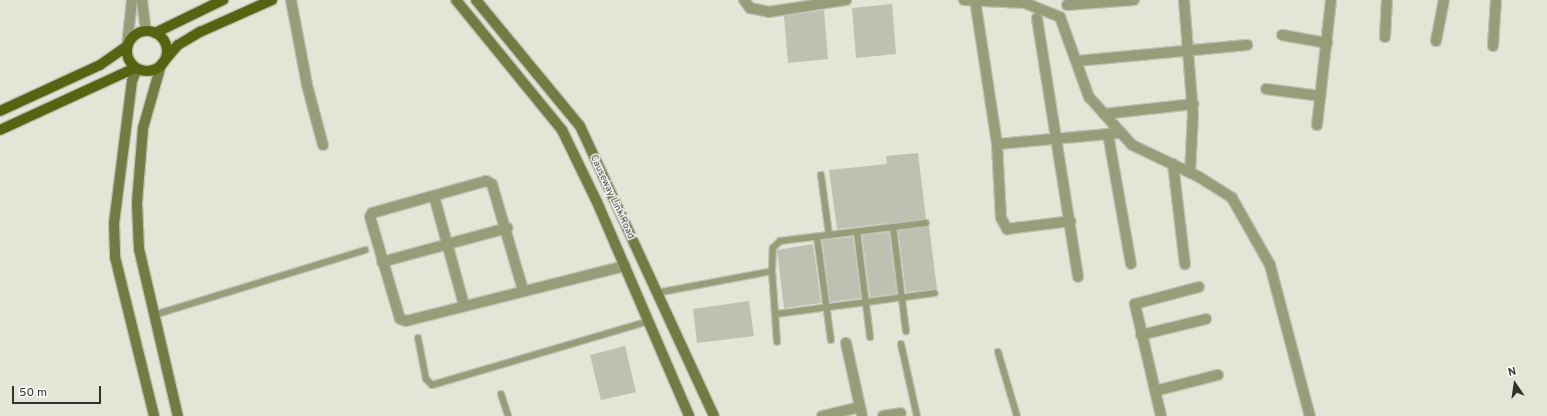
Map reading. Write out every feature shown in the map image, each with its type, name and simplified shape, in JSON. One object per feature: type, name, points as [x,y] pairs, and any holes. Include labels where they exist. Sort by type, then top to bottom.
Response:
[{"type":"main road","points":[[0,111],[100,65],[127,46],[134,36],[151,32],[223,0]]},
{"type":"main road","points":[[0,130],[136,68],[152,71],[161,65],[178,45],[200,32],[272,0]]},
{"type":"main road","name":"Causeway Link Road","points":[[456,0],[552,114],[625,266],[689,416]]},
{"type":"main road","name":"Causeway Link Road","points":[[476,0],[580,126],[714,416]]},
{"type":"main road","points":[[151,32],[166,44],[166,56],[161,65],[143,128],[137,203],[139,249],[178,416]]},
{"type":"main road","points":[[127,46],[128,58],[136,68]]},
{"type":"main road","points":[[136,68],[132,81],[114,224],[116,257],[154,416]]},
{"type":"street","points":[[127,46],[132,0]]},
{"type":"street","points":[[142,0],[151,32]]},
{"type":"street","points":[[291,0],[307,85],[323,145]]},
{"type":"street","points":[[744,0],[750,8],[760,12],[846,0]]},
{"type":"street","points":[[964,0],[1025,2],[1060,17],[1089,97],[1132,145],[1190,173],[1232,198],[1270,265],[1310,416]]},
{"type":"street","points":[[975,0],[997,144],[1001,218],[1007,229],[1071,221]]},
{"type":"street","points":[[1066,31],[1067,3],[1134,0]]},
{"type":"street","points":[[1184,0],[1193,104],[1190,173]]},
{"type":"street","points":[[1317,125],[1332,0]]},
{"type":"street","points":[[1386,37],[1387,0]]},
{"type":"street","points":[[1436,41],[1444,0]]},
{"type":"street","points":[[1493,46],[1496,0]]},
{"type":"street","points":[[1037,18],[1058,138],[1078,277]]},
{"type":"street","points":[[1282,35],[1327,43]]},
{"type":"street","points":[[1077,61],[1189,52],[1247,45]]},
{"type":"street","points":[[1266,89],[1320,96]]},
{"type":"street","points":[[1104,114],[1193,104]]},
{"type":"street","points":[[997,144],[1121,133]]},
{"type":"street","points":[[1108,134],[1131,264]]},
{"type":"street","points":[[1173,164],[1185,264]]},
{"type":"street","points":[[523,290],[507,228],[492,184],[486,181],[372,213],[370,221],[382,262],[400,319],[406,321],[523,290],[625,266]]},
{"type":"street","points":[[434,196],[464,305]]},
{"type":"street","points":[[382,262],[507,228]]},
{"type":"street","points":[[1161,416],[1142,335],[1134,309],[1138,301],[1199,287]]},
{"type":"street","points":[[1142,335],[1206,318]]},
{"type":"street","points":[[822,416],[861,411],[846,343]]},
{"type":"street","points":[[1155,391],[1218,375]]},
{"type":"street","points":[[883,416],[901,413]]},
{"type":"lane","points":[[821,175],[829,235]]},
{"type":"lane","points":[[777,342],[772,271],[773,248],[780,241],[926,223]]},
{"type":"lane","points":[[894,227],[906,331]]},
{"type":"lane","points":[[857,232],[870,337]]},
{"type":"lane","points":[[817,237],[830,340]]},
{"type":"lane","points":[[154,315],[365,250]]},
{"type":"lane","points":[[656,293],[772,271]]},
{"type":"lane","points":[[776,314],[935,293]]},
{"type":"lane","points":[[418,338],[426,379],[432,385],[649,321]]},
{"type":"lane","points":[[901,344],[917,416]]},
{"type":"lane","points":[[998,352],[1017,416]]},
{"type":"lane","points":[[501,394],[508,416]]},
{"type":"building","points":[[892,4],[896,54],[856,58],[852,8]]},
{"type":"building","points":[[824,10],[828,59],[788,63],[784,16]]},
{"type":"building","points":[[918,153],[926,219],[837,229],[829,170],[887,164],[886,156]]},
{"type":"building","points":[[929,226],[937,289],[906,292],[898,231]]},
{"type":"building","points":[[889,232],[897,294],[870,297],[862,235]]},
{"type":"building","points":[[853,237],[861,298],[830,302],[822,240]]},
{"type":"building","points":[[813,244],[821,303],[784,308],[777,250]]},
{"type":"building","points":[[749,301],[754,336],[697,343],[693,309]]},
{"type":"building","points":[[625,346],[636,392],[601,400],[590,355]]}]
